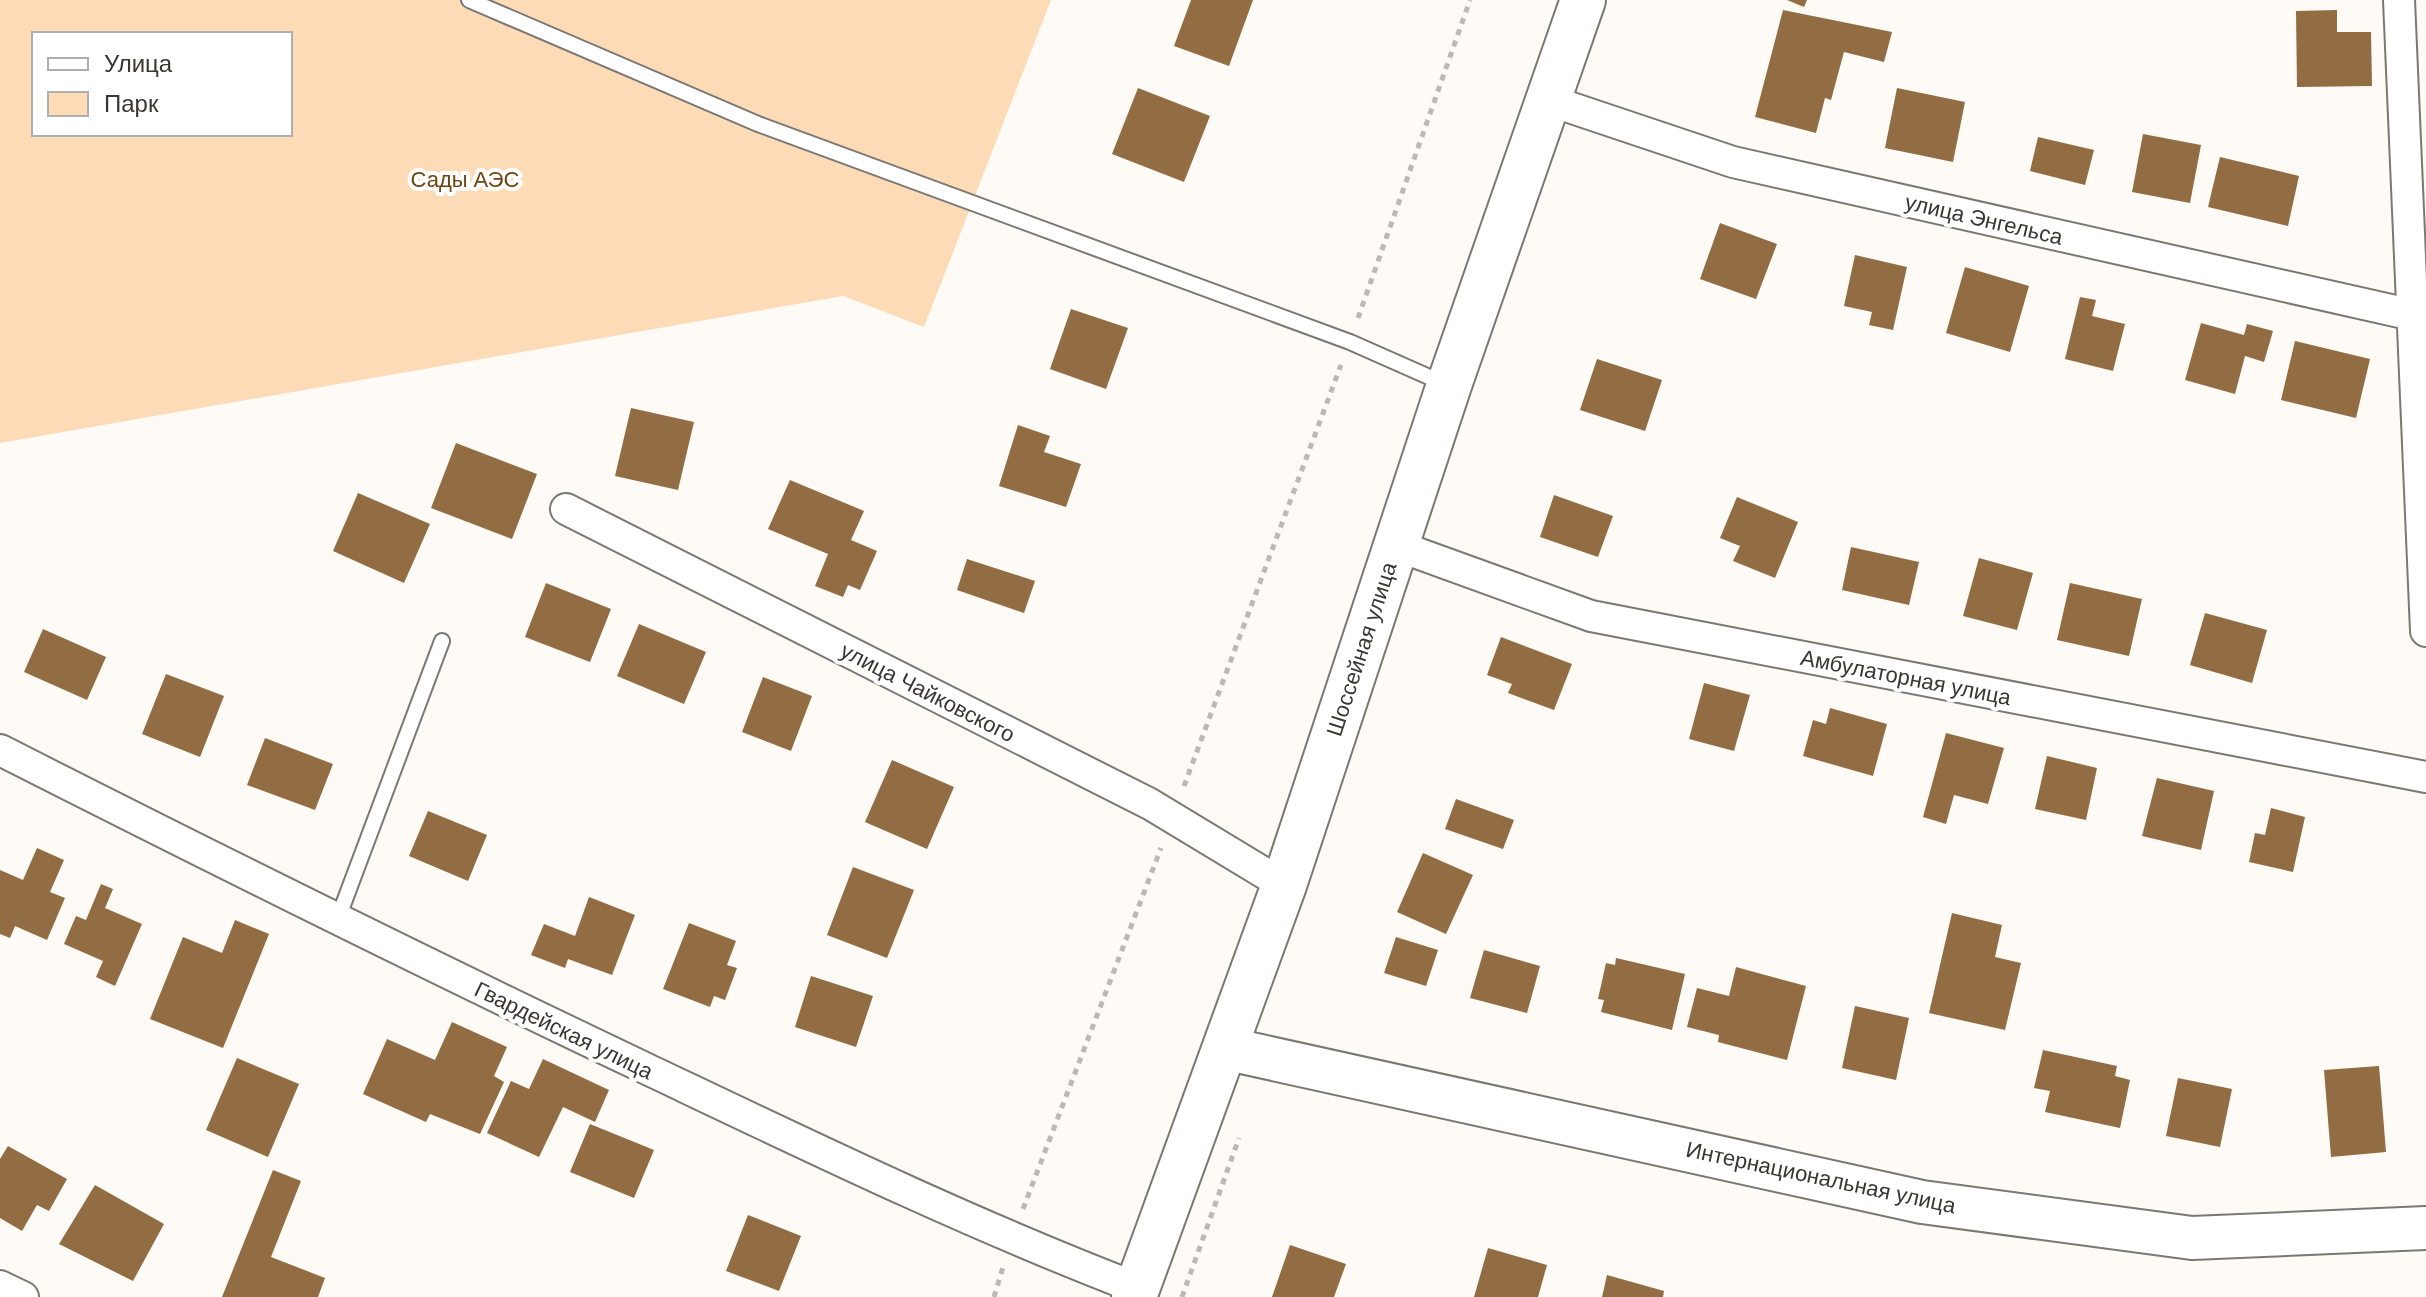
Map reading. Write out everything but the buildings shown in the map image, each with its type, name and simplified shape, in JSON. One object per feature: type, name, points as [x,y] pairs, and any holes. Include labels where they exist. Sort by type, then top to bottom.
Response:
[{"type":"main road","name":"Шоссейная улица","points":[[1136,1293],[1284,885],[1449,385],[1583,0]]},
{"type":"street","points":[[2399,0],[2421,317],[2426,631]]},
{"type":"street","name":"улица Энгельса","points":[[1548,100],[1733,162],[2421,317]]},
{"type":"street","name":"улица Чайковского","points":[[566,509],[1172,818],[1284,885]]},
{"type":"street","name":"Амбулаторная улица","points":[[1395,545],[1591,616],[2426,777]]},
{"type":"street","name":"Гвардейская улица","points":[[0,750],[337,921],[873,1178],[1136,1293]]},
{"type":"street","name":"Интернациональная улица","points":[[1224,1048],[1922,1202],[2192,1238],[2426,1228]]},
{"type":"street","points":[[0,1286],[23,1297]]},
{"type":"lane","points":[[469,0],[758,124],[1350,342],[1449,385]]},
{"type":"lane","points":[[337,921],[442,641]]},
{"type":"path","points":[[994,1297],[1011,1240],[1350,342],[1470,0]]},
{"type":"path","points":[[1182,1297],[1241,1133]]},
{"type":"green space","name":"Сады АЭС","points":[[0,0],[1051,0],[924,327],[843,296],[0,443]]}]
